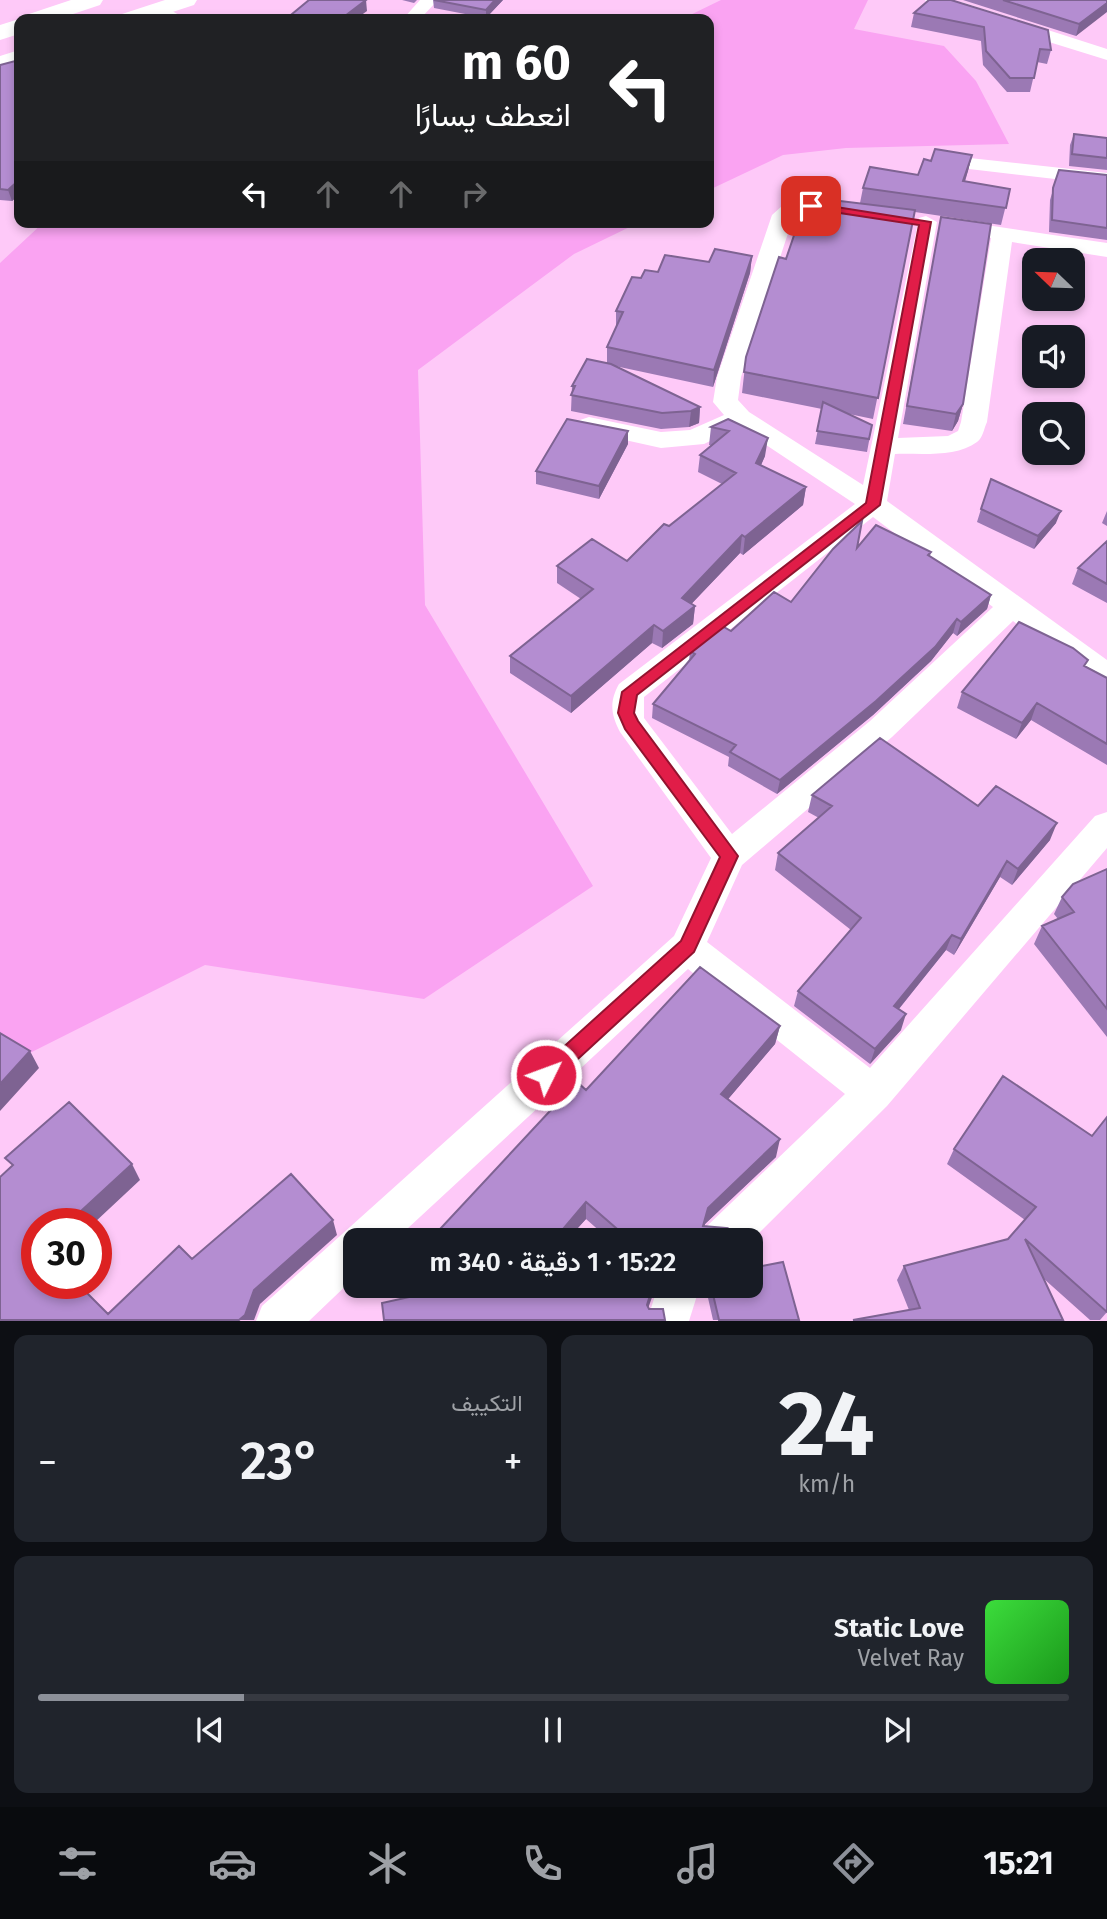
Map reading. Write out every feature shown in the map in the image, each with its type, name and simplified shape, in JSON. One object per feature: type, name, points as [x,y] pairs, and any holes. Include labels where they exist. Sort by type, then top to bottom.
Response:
[{"type":"main road","points":[[51,14],[92,0]]},
{"type":"main road","points":[[87,14],[122,0]]},
{"type":"main road","points":[[169,14],[186,0]]},
{"type":"street","points":[[416,14],[430,0]]},
{"type":"street","points":[[933,0],[973,10],[1020,30],[1107,55]]},
{"type":"street","points":[[942,161],[1107,179]]},
{"type":"street","points":[[862,213],[811,206],[788,210],[783,215],[729,377],[725,402],[740,417],[873,505],[1107,676]]},
{"type":"street","points":[[729,856],[631,724],[626,713],[630,692],[873,505],[913,220],[1107,250]]},
{"type":"street","points":[[882,447],[952,444],[969,436],[974,422],[1002,234]]},
{"type":"street","points":[[567,421],[661,440],[695,438],[740,417]]},
{"type":"street","points":[[379,1228],[687,947],[729,856],[881,729],[1010,607]]},
{"type":"street","points":[[735,1228],[873,1093],[1107,825]]},
{"type":"street","points":[[687,947],[873,1093]]},
{"type":"street","points":[[277,1321],[343,1260]]},
{"type":"street","points":[[668,1321],[675,1298]]},
{"type":"shaded area","points":[[721,0],[868,0],[854,29],[944,46],[976,81],[1009,144],[846,148],[783,155],[714,188],[714,14],[692,14]]},
{"type":"shaded area","points":[[38,228],[628,228],[574,254],[418,370],[425,605],[593,886],[424,999],[205,965],[0,1068],[0,263]]},
{"type":"building","points":[[309,0],[366,0],[348,14],[292,14]]},
{"type":"building","points":[[434,0],[495,0],[486,10]]},
{"type":"building","points":[[929,0],[951,0],[1048,30],[1051,50],[1040,49],[1034,78],[1010,78],[986,51],[984,27],[914,13]]},
{"type":"building","points":[[1003,0],[1107,0],[1107,3],[1079,24]]},
{"type":"building","points":[[14,61],[14,185],[8,190],[0,189],[0,65]]},
{"type":"building","points":[[1074,134],[1107,138],[1107,158],[1072,154]]},
{"type":"building","points":[[935,149],[972,155],[963,181],[1010,189],[1006,208],[863,188],[870,167],[918,175],[924,159],[931,161]]},
{"type":"building","points":[[1059,170],[1107,175],[1107,228],[1052,220],[1053,188]]},
{"type":"building","points":[[807,197],[915,210],[878,398],[744,372],[746,357],[779,257],[786,259]]},
{"type":"building","points":[[941,217],[991,224],[963,404],[956,414],[907,406]]},
{"type":"building","points":[[715,249],[752,256],[714,370],[607,347],[623,312],[616,311],[632,277],[641,278],[645,270],[658,272],[665,255],[709,262]]},
{"type":"building","points":[[587,359],[611,364],[700,407],[691,411],[662,413],[571,395],[575,386],[572,386]]},
{"type":"building","points":[[823,402],[872,425],[869,439],[817,431]]},
{"type":"building","points":[[567,419],[628,431],[599,486],[536,471]]},
{"type":"building","points":[[728,419],[768,438],[756,463],[806,487],[745,537],[742,535],[682,598],[695,606],[663,631],[654,625],[571,696],[510,656],[593,589],[557,566],[592,539],[627,561],[664,524],[669,526],[736,473],[700,455],[729,431],[711,427]]},
{"type":"building","points":[[991,479],[1061,511],[1038,536],[981,509]]},
{"type":"building","points":[[862,521],[857,548],[876,525],[931,552],[928,555],[991,595],[961,622],[957,619],[935,647],[876,701],[780,780],[730,752],[736,745],[653,704],[695,654],[690,651],[722,626],[731,631],[774,592],[791,602],[833,549]]},
{"type":"building","points":[[1107,541],[1107,584],[1078,568]]},
{"type":"building","points":[[1019,622],[1073,648],[1088,660],[1084,666],[1107,678],[1107,744],[1037,703],[1022,723],[962,692]]},
{"type":"building","points":[[880,738],[978,806],[996,786],[1057,823],[1018,869],[1007,861],[961,939],[952,935],[894,1006],[906,1014],[875,1049],[798,991],[861,918],[778,853],[832,806],[812,795]]},
{"type":"building","points":[[1107,869],[1107,1009],[1042,926],[1074,912],[1062,897],[1073,884]]},
{"type":"building","points":[[700,967],[780,1026],[721,1094],[780,1139],[708,1208],[703,1226],[727,1228],[616,1228],[586,1202],[564,1228],[441,1228],[577,1082],[586,1090]]},
{"type":"building","points":[[0,1033],[30,1051],[0,1084]]},
{"type":"building","points":[[1003,1076],[1092,1136],[1107,1117],[1107,1312],[1025,1239],[1063,1320],[853,1320],[920,1308],[904,1266],[1008,1239],[1036,1207],[954,1149]]},
{"type":"building","points":[[69,1102],[132,1164],[84,1208],[21,1208],[21,1299],[93,1299],[108,1314],[179,1246],[192,1259],[291,1174],[333,1220],[254,1290],[245,1315],[239,1320],[0,1320],[0,1177],[13,1165],[5,1158]]},
{"type":"building","points":[[783,1262],[799,1320],[719,1320],[714,1298],[763,1298],[763,1266]]},
{"type":"building","points":[[405,1298],[649,1298],[649,1309],[663,1309],[665,1320],[384,1320],[382,1303]]},
{"type":"route","points":[[546,1075],[687,947],[729,856],[631,724],[626,713],[630,692],[873,505],[926,222],[811,206]]}]
